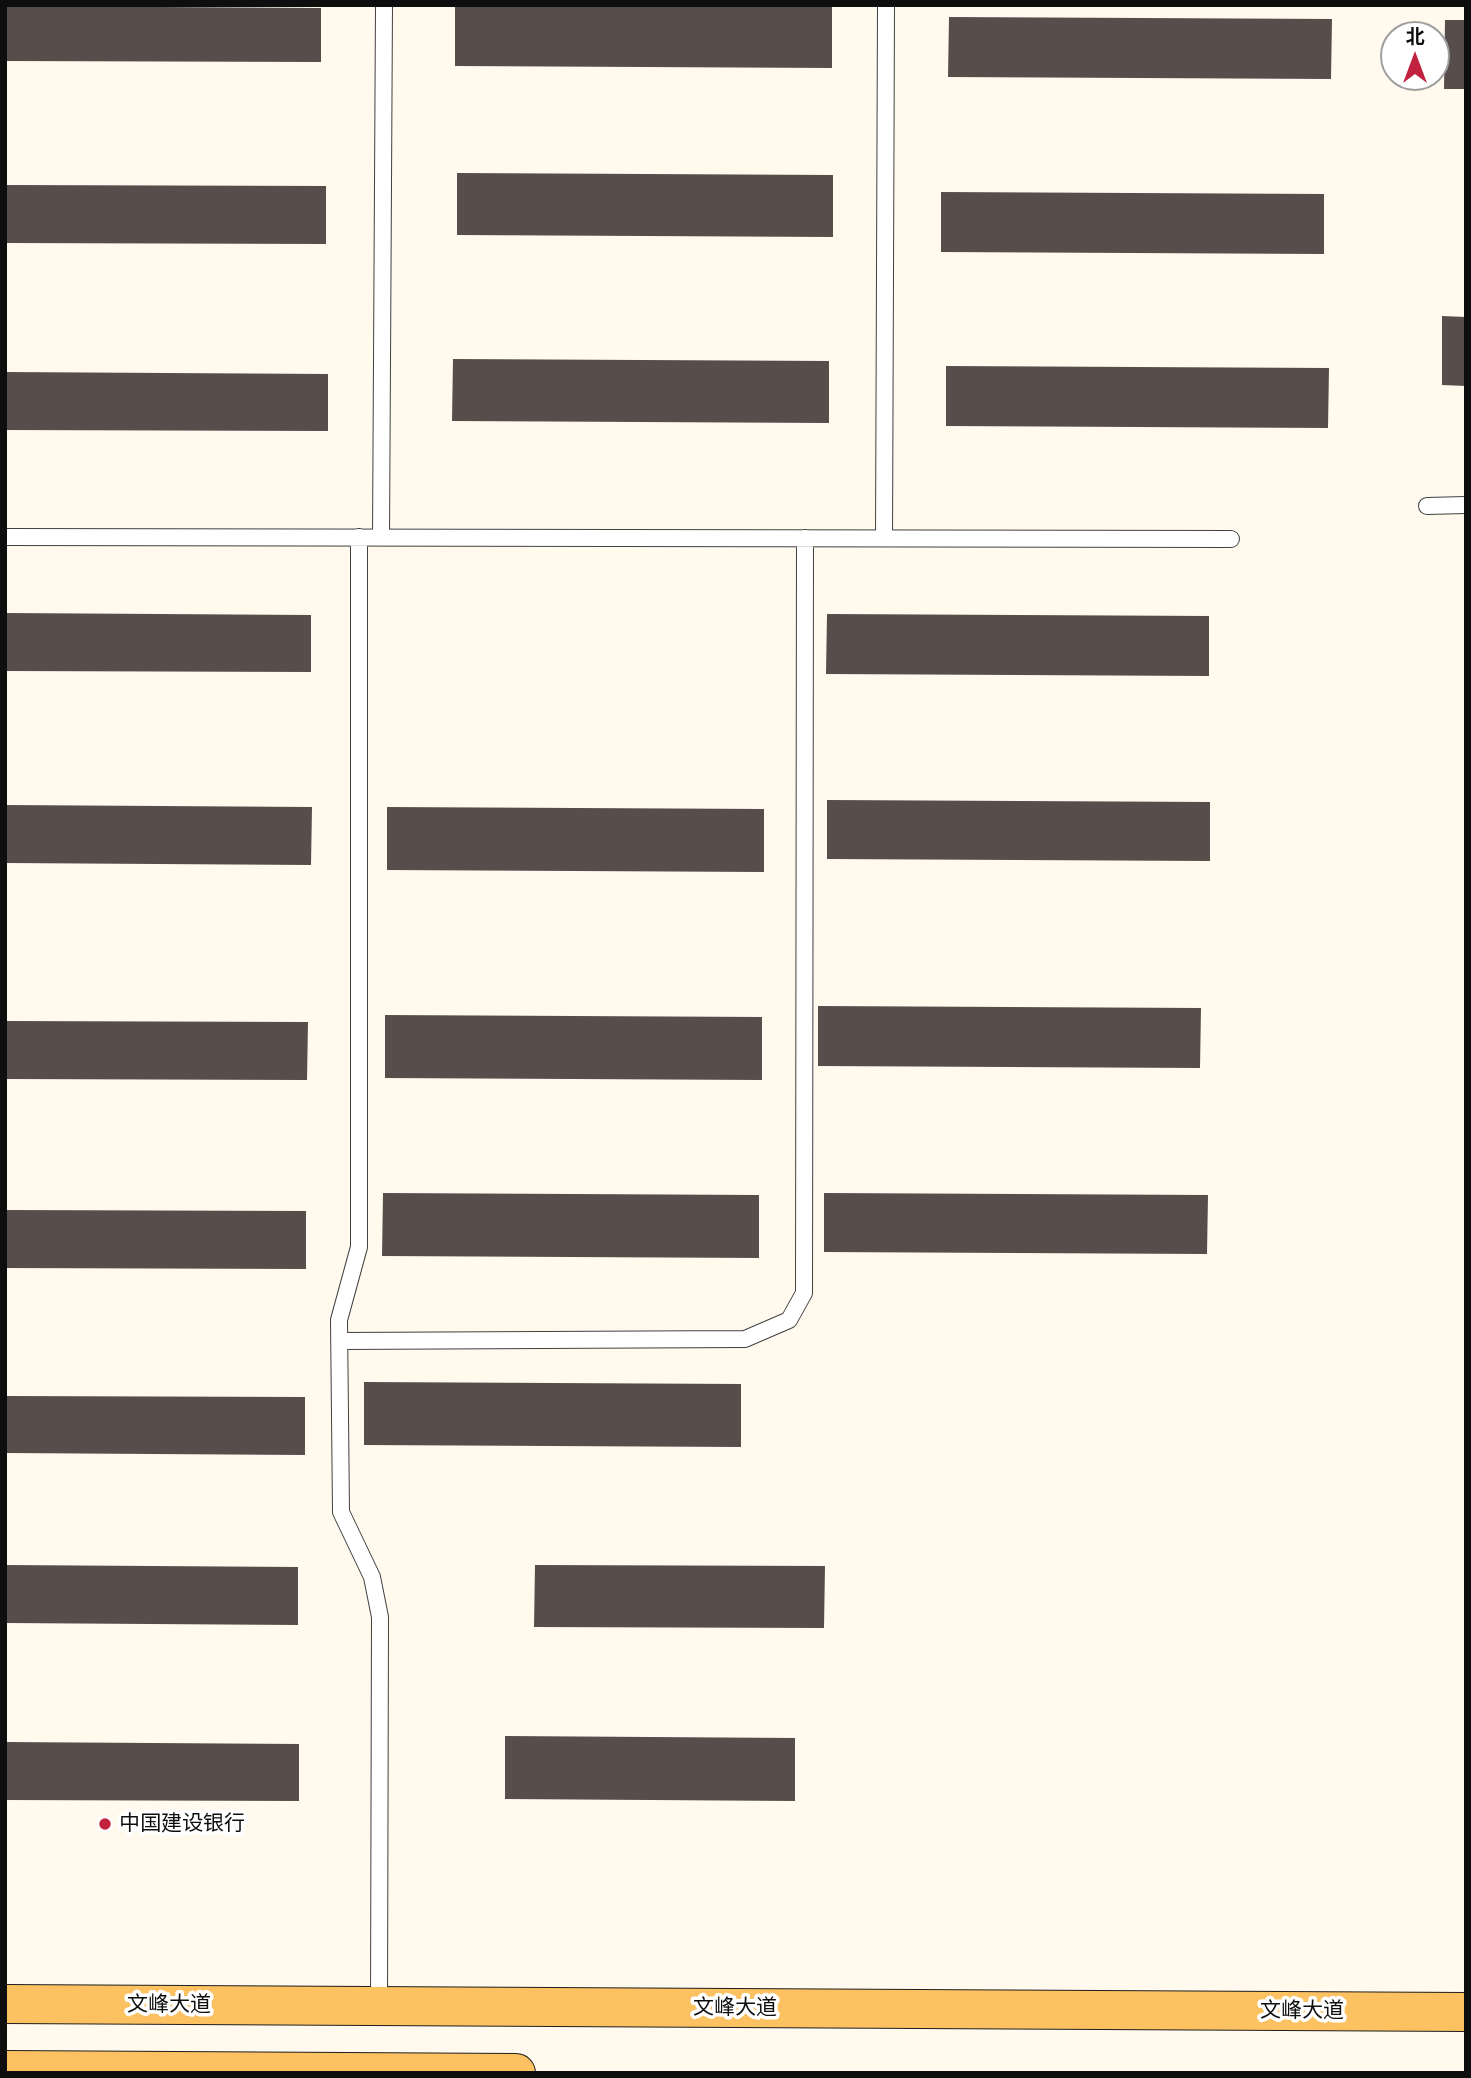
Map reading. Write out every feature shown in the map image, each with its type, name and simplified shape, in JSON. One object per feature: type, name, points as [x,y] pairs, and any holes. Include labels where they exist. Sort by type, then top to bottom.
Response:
[{"type":"main road","name":"文峰大道","points":[[5,2004],[1466,2012]]},
{"type":"main road","points":[[5,2070],[516,2073]]},
{"type":"lane","points":[[381,537],[384,5]]},
{"type":"lane","points":[[884,538],[886,5]]},
{"type":"lane","points":[[1427,506],[1466,505]]},
{"type":"lane","points":[[5,537],[1231,538]]},
{"type":"lane","points":[[359,537],[359,1247],[339,1320],[341,1511],[372,1577],[380,1617],[379,2006]]},
{"type":"lane","points":[[339,1341],[745,1339],[789,1320],[804,1293],[805,538]]},
{"type":"building","points":[[455,5],[832,5],[832,68],[455,66]]},
{"type":"building","points":[[5,6],[321,8],[321,62],[5,61]]},
{"type":"building","points":[[949,17],[1332,19],[1331,79],[948,77]]},
{"type":"building","points":[[1466,20],[1466,89],[1450,89],[1450,21],[1445,21]]},
{"type":"building","points":[[457,173],[833,175],[833,237],[457,235]]},
{"type":"building","points":[[5,185],[326,186],[326,244],[5,243]]},
{"type":"building","points":[[941,192],[1324,194],[1324,254],[941,252]]},
{"type":"building","points":[[1442,316],[1466,317],[1466,386],[1442,385]]},
{"type":"building","points":[[453,359],[829,361],[829,423],[452,421]]},
{"type":"building","points":[[946,366],[1329,368],[1328,428],[946,426]]},
{"type":"building","points":[[5,372],[328,374],[328,431],[5,430]]},
{"type":"building","points":[[5,613],[311,615],[311,672],[5,671]]},
{"type":"building","points":[[827,614],[1209,616],[1209,676],[826,674]]},
{"type":"building","points":[[827,800],[1210,802],[1210,861],[827,859]]},
{"type":"building","points":[[5,805],[312,807],[311,865],[5,863]]},
{"type":"building","points":[[387,807],[764,809],[764,872],[387,870]]},
{"type":"building","points":[[818,1006],[1201,1008],[1200,1068],[818,1066]]},
{"type":"building","points":[[385,1015],[762,1017],[762,1080],[385,1078]]},
{"type":"building","points":[[5,1021],[308,1022],[307,1080],[5,1079]]},
{"type":"building","points":[[383,1193],[759,1195],[759,1258],[382,1256]]},
{"type":"building","points":[[824,1193],[1208,1195],[1207,1254],[824,1252]]},
{"type":"building","points":[[5,1210],[306,1211],[306,1269],[5,1268]]},
{"type":"building","points":[[364,1382],[741,1384],[741,1447],[364,1445]]},
{"type":"building","points":[[5,1396],[305,1397],[305,1455],[5,1453]]},
{"type":"building","points":[[5,1565],[298,1567],[298,1625],[5,1623]]},
{"type":"building","points":[[535,1565],[825,1566],[824,1628],[534,1627]]},
{"type":"building","points":[[505,1736],[795,1738],[795,1801],[505,1799]]},
{"type":"building","points":[[5,1742],[299,1744],[299,1801],[5,1800]]},
{"type":"place","name":"中国建设银行","points":[[105,1824]]}]
